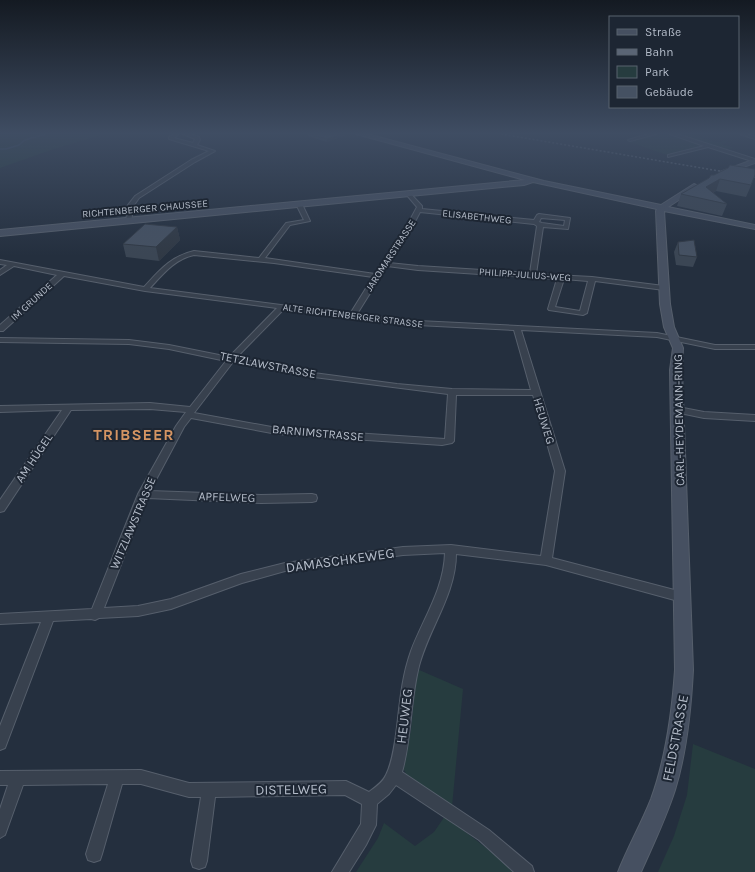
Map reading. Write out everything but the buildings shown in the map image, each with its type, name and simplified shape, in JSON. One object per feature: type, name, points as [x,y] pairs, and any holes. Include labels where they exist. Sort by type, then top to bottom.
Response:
[{"type":"main road","points":[[507,184],[517,180],[511,175]]},
{"type":"main road","points":[[513,175],[632,202],[755,227]]},
{"type":"main road","name":"RICHTENBERGER CHAUSSEE","points":[[0,233],[524,183],[533,180]]},
{"type":"main road","points":[[662,208],[701,182]]},
{"type":"main road","points":[[632,202],[658,201],[676,198]]},
{"type":"main road","name":"CARL-HEYDEMANN-RING","points":[[662,208],[660,211],[660,226],[664,288],[669,327],[678,348],[676,370],[682,597]]},
{"type":"main road","name":"FELDSTRASSE","points":[[629,872],[665,789],[675,750],[684,699],[686,673],[685,629],[682,597]]},
{"type":"street","points":[[128,221],[131,205],[138,197],[172,175]]},
{"type":"street","name":"JAROMARSTRASSE","points":[[352,316],[377,276],[406,235],[420,207],[409,194]]},
{"type":"street","points":[[260,260],[288,224],[307,222],[299,204]]},
{"type":"street","name":"ELISABETHWEG","points":[[418,210],[566,228],[568,219],[539,216],[538,224]]},
{"type":"street","points":[[532,274],[538,224]]},
{"type":"street","points":[[145,289],[176,258],[194,253],[260,260],[377,276]]},
{"type":"street","name":"ALTE RICHTENBERGER STRASSE","points":[[0,262],[145,289],[398,322],[517,329],[657,334],[716,347],[755,347]]},
{"type":"street","name":"PHILIPP-JULIUS-WEG","points":[[386,264],[418,268],[532,274],[592,279],[664,288]]},
{"type":"street","points":[[0,273],[12,265]]},
{"type":"street","name":"IM GRUNDE","points":[[0,329],[62,274]]},
{"type":"street","points":[[561,277],[551,309],[583,313],[592,279]]},
{"type":"street","name":"WITZLAWSTRASSE","points":[[95,615],[143,494],[190,412],[232,358],[283,306]]},
{"type":"street","name":"HEUWEG","points":[[517,329],[560,471],[546,561]]},
{"type":"street","name":"TETZLAWSTRASSE","points":[[0,340],[129,342],[169,346],[306,374],[397,386],[452,392],[536,393]]},
{"type":"street","name":"BARNIMSTRASSE","points":[[0,409],[150,406],[190,412],[277,431],[442,442],[449,441],[452,392]]},
{"type":"street","name":"AM HÜGEL","points":[[0,508],[68,408]]},
{"type":"street","points":[[678,410],[704,415],[755,418]]},
{"type":"street","name":"APFELWEG","points":[[143,494],[261,499],[312,498]]},
{"type":"street","name":"HEUWEG","points":[[370,800],[390,783],[394,774],[405,720],[408,687],[412,667],[417,650],[450,567],[451,549]]},
{"type":"street","name":"DAMASCHKEWEG","points":[[0,619],[95,615],[138,611],[171,604],[241,580],[285,567],[403,551],[451,549],[546,561],[682,597]]},
{"type":"street","points":[[0,743],[49,617]]},
{"type":"street","points":[[394,774],[484,835],[526,872]]},
{"type":"street","name":"DISTELWEG","points":[[0,778],[117,778],[141,776],[189,790],[209,791],[346,788],[370,800]]},
{"type":"street","points":[[0,830],[18,778]]},
{"type":"street","points":[[94,854],[117,778]]},
{"type":"street","points":[[198,861],[209,791]]},
{"type":"street","points":[[340,872],[361,840],[368,825],[370,800]]},
{"type":"green space","points":[[417,669],[463,689],[452,807],[406,776],[405,771],[402,769],[411,730]]},
{"type":"green space","points":[[693,744],[755,769],[755,872],[658,872],[674,836],[687,795]]},
{"type":"green space","points":[[445,816],[517,872],[356,872],[378,838],[384,823],[415,846],[434,832]]},
{"type":"railway","points":[[741,175],[755,177]]},
{"type":"district","name":"TRIBSEER","points":[[134,434]]}]
